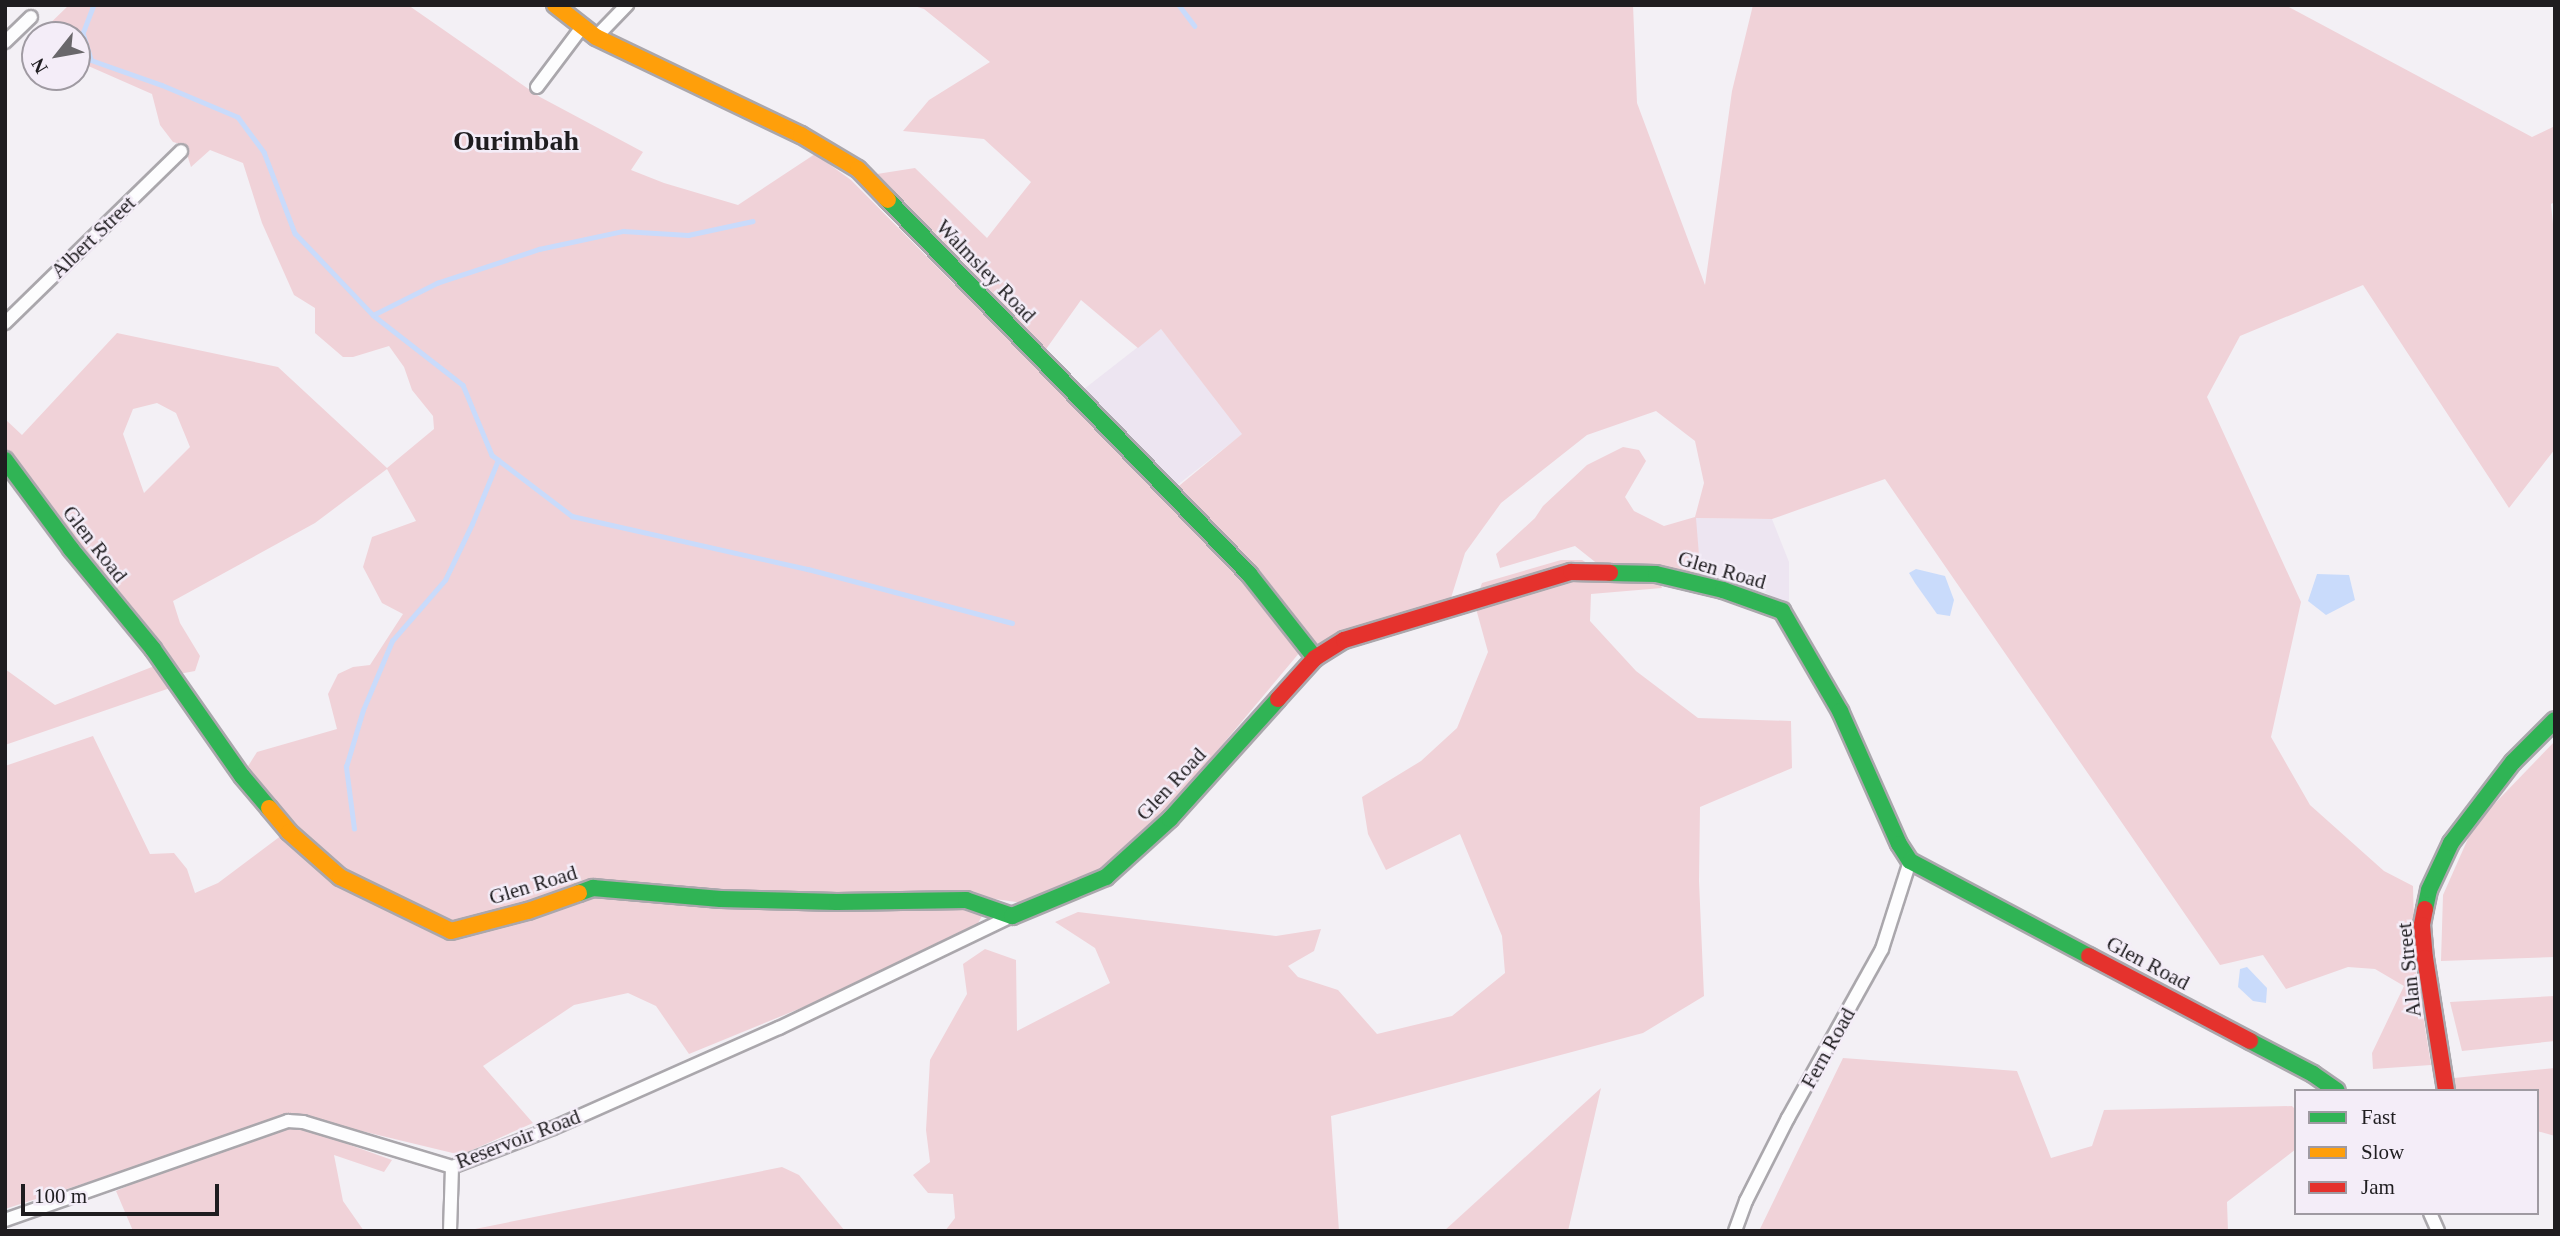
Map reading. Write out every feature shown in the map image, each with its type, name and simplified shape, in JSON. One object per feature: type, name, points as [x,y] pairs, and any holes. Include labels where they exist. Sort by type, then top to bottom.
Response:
[{"type":"street","name":"Walmsley Road","points":[[555,5],[596,37],[802,135],[858,169],[1249,573],[1315,658]]},
{"type":"street","points":[[596,37],[627,5]]},
{"type":"street","points":[[5,42],[31,17]]},
{"type":"street","points":[[537,87],[582,27]]},
{"type":"street","name":"Albert Street","points":[[5,323],[181,151]]},
{"type":"street","name":"Glen Road","points":[[5,460],[71,549],[153,649],[242,776],[289,832],[340,877],[451,931],[528,911],[593,888],[721,899],[837,902],[966,900],[1012,916],[1106,877],[1170,818],[1315,658],[1344,640],[1571,572],[1656,574],[1723,590],[1782,611],[1792,624],[1840,711],[1899,844],[1910,860],[2313,1074],[2334,1089]]},
{"type":"street","name":"Alan Street","points":[[2446,1089],[2422,925],[2429,890],[2451,843],[2513,762],[2555,720]]},
{"type":"street","name":"Fern Road","points":[[1735,1231],[1746,1201],[1788,1118],[1882,949],[1910,860]]},
{"type":"street","name":"Reservoir Road","points":[[5,1220],[288,1121],[303,1122],[452,1167],[553,1128],[779,1028],[1012,916]]},
{"type":"street","points":[[450,1231],[452,1167]]},
{"type":"street","points":[[2431,1215],[2438,1231]]},
{"type":"shaded area","points":[[69,5],[408,5],[540,97],[643,152],[631,170],[664,183],[738,205],[815,154],[851,180],[1244,577],[1300,652],[1166,812],[1102,870],[1030,904],[966,895],[820,898],[589,882],[524,907],[450,924],[343,871],[293,828],[245,771],[257,752],[337,729],[328,694],[338,674],[353,667],[370,665],[403,614],[382,603],[363,567],[372,537],[416,521],[387,469],[315,523],[173,601],[180,623],[200,656],[195,671],[179,674],[5,451],[5,419],[22,435],[117,333],[278,367],[387,468],[434,429],[433,416],[412,390],[404,367],[389,346],[353,357],[343,357],[315,333],[315,308],[294,295],[262,223],[243,163],[210,150],[191,167],[184,145],[173,142],[160,125],[152,94],[91,67],[91,21],[52,21]],"holes":[[[157,403],[176,413],[190,447],[144,493],[123,434],[133,409]]]},
{"type":"shaded area","points":[[911,5],[1633,5],[1637,103],[1705,285],[1732,91],[1753,5],[2285,5],[2532,137],[2555,126],[2555,202],[2551,204],[2555,244],[2555,449],[2509,508],[2363,285],[2240,336],[2207,397],[2301,602],[2271,737],[2310,805],[2384,871],[2413,886],[2415,966],[2431,1065],[2373,1069],[2372,1053],[2404,986],[2375,969],[2348,967],[2286,989],[2263,955],[2220,965],[1885,479],[1772,519],[1696,518],[1701,580],[1604,569],[1575,546],[1500,568],[1496,554],[1535,518],[1543,506],[1587,465],[1623,447],[1639,450],[1646,461],[1625,497],[1634,511],[1664,526],[1695,517],[1704,483],[1695,441],[1656,411],[1587,435],[1501,503],[1465,553],[1451,598],[1346,633],[1315,650],[1174,490],[1242,434],[1161,329],[1138,348],[1081,300],[1044,352],[966,265],[877,174],[915,168],[987,238],[1031,182],[984,139],[903,131],[929,100],[990,62],[924,9]]},
{"type":"shaded area","points":[[1161,329],[1243,434],[1163,497],[1081,392]]},
{"type":"shaded area","points":[[1695,518],[1772,519],[1789,562],[1789,605],[1766,593],[1701,580]]},
{"type":"shaded area","points":[[1561,560],[1582,560],[1595,568],[1478,594],[1482,583]]},
{"type":"shaded area","points":[[1572,577],[1659,579],[1662,588],[1591,594],[1590,621],[1636,671],[1698,718],[1791,721],[1792,768],[1700,807],[1699,881],[1704,996],[1643,1033],[1331,1116],[1339,1231],[945,1231],[955,1218],[953,1194],[928,1193],[913,1175],[930,1162],[926,1130],[930,1060],[967,994],[963,964],[985,949],[1016,960],[1017,1031],[1110,983],[1095,948],[1055,922],[1078,912],[1276,936],[1321,929],[1314,951],[1288,966],[1298,977],[1338,990],[1377,1034],[1452,1016],[1505,973],[1502,936],[1460,834],[1386,870],[1368,834],[1362,797],[1421,761],[1457,728],[1488,652],[1475,605]]},
{"type":"shaded area","points":[[157,665],[173,687],[5,745],[5,669],[55,705]]},
{"type":"shaded area","points":[[93,736],[150,854],[174,853],[187,869],[195,893],[218,883],[282,835],[334,883],[446,940],[527,918],[593,894],[977,907],[982,916],[977,925],[956,938],[806,1006],[689,1054],[656,1006],[628,993],[574,1005],[483,1066],[533,1123],[461,1155],[295,1115],[5,1209],[5,766]]},
{"type":"shaded area","points":[[2555,741],[2555,957],[2441,961],[2443,895],[2474,825]]},
{"type":"shaded area","points":[[2555,996],[2555,1041],[2462,1051],[2450,1002]]},
{"type":"shaded area","points":[[1843,1058],[2017,1071],[2051,1158],[2092,1146],[2104,1110],[2294,1108],[2294,1151],[2227,1202],[2228,1231],[1759,1231]]},
{"type":"shaded area","points":[[2555,1068],[2555,1136],[2539,1132],[2539,1089],[2456,1089],[2454,1078]]},
{"type":"shaded area","points":[[1601,1088],[1568,1231],[1444,1231]]},
{"type":"shaded area","points":[[294,1125],[392,1160],[384,1172],[334,1155],[343,1201],[364,1231],[133,1231],[116,1191],[183,1162]]},
{"type":"shaded area","points":[[782,1167],[799,1175],[845,1231],[465,1231]]},
{"type":"water","points":[[1916,569],[1945,576],[1954,600],[1950,616],[1937,614],[1909,573]]},
{"type":"water","points":[[2317,574],[2349,575],[2355,600],[2326,615],[2308,601]]},
{"type":"water","points":[[2247,967],[2267,988],[2266,1003],[2253,1001],[2238,987],[2240,969]]},
{"type":"waterway","points":[[94,5],[83,33],[91,60],[162,85],[238,117],[264,152],[295,233],[373,315],[463,385],[492,455],[572,516],[808,569],[1012,623]]},
{"type":"waterway","points":[[1179,5],[1195,26]]},
{"type":"waterway","points":[[373,315],[437,283],[539,249],[623,231],[688,235],[753,221]]},
{"type":"waterway","points":[[354,829],[346,767],[363,710],[392,641],[445,580],[498,460]]},
{"type":"traffic: fast","points":[[888,200],[1249,574],[1315,658]]},
{"type":"traffic: fast","points":[[5,460],[71,549],[153,649],[242,776],[269,808]]},
{"type":"traffic: fast","points":[[1610,573],[1656,574],[1723,590],[1782,611],[1840,711],[1899,844],[1910,861],[2089,956]]},
{"type":"traffic: fast","points":[[579,893],[593,888],[721,899],[837,902],[966,900],[1012,916],[1106,877],[1170,819],[1278,699]]},
{"type":"traffic: fast","points":[[2425,909],[2429,890],[2451,843],[2513,762],[2555,720]]},
{"type":"traffic: fast","points":[[2250,1041],[2313,1074],[2334,1089]]},
{"type":"traffic: slow","points":[[555,5],[596,37],[801,135],[858,169],[888,200]]},
{"type":"traffic: slow","points":[[269,808],[289,832],[340,877],[451,931],[528,911],[579,893]]},
{"type":"traffic: jam","points":[[1278,699],[1315,658],[1344,640],[1571,572],[1610,573]]},
{"type":"traffic: jam","points":[[2425,909],[2422,925],[2425,958],[2446,1089]]},
{"type":"traffic: jam","points":[[2089,956],[2250,1041]]},
{"type":"district","name":"Ourimbah","points":[[516,141]]}]
